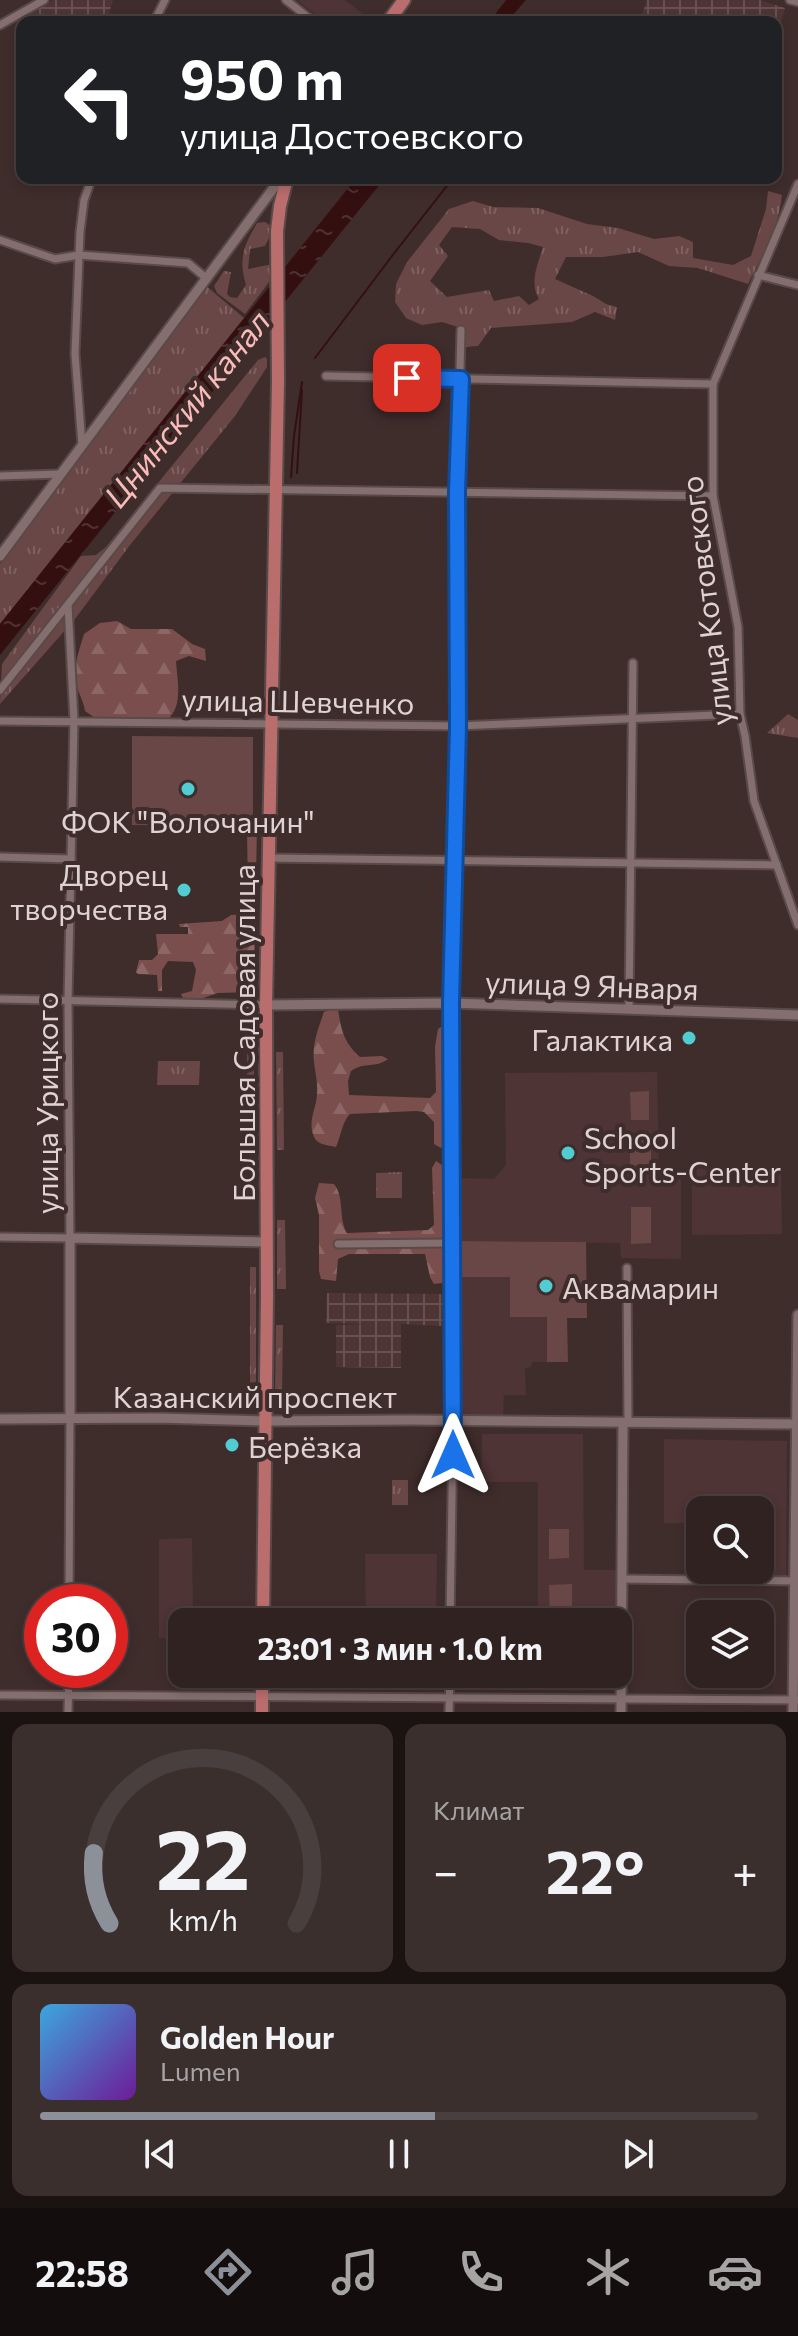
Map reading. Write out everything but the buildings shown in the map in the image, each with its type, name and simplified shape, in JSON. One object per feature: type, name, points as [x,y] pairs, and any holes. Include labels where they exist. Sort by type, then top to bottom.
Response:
[{"type":"highway","name":"Большая Садовая улица","points":[[263,1608],[266,1005],[276,490],[277,249],[279,213],[286,184]]},
{"type":"highway","points":[[262,1688],[262,1712]]},
{"type":"street","points":[[0,25],[44,0]]},
{"type":"street","points":[[286,0],[306,16]]},
{"type":"street","points":[[790,0],[798,2]]},
{"type":"street","points":[[82,445],[75,354],[79,255],[84,200],[90,184]]},
{"type":"street","points":[[0,556],[276,184]]},
{"type":"street","name":"улица Котовского","points":[[798,184],[713,384],[713,496],[738,627],[740,714],[754,801],[798,925]]},
{"type":"street","points":[[260,206],[268,206],[279,213]]},
{"type":"street","points":[[0,240],[55,259],[79,255],[188,263],[206,278]]},
{"type":"street","points":[[758,275],[798,285]]},
{"type":"street","points":[[450,1608],[453,1421],[451,1003],[458,726],[457,492],[461,330]]},
{"type":"street","points":[[326,376],[713,384]]},
{"type":"street","points":[[0,476],[59,474]]},
{"type":"street","points":[[0,690],[160,488],[713,496]]},
{"type":"street","name":"улица Урицкого","points":[[68,605],[74,721],[68,1001],[69,1584]]},
{"type":"street","points":[[629,1009],[633,663]]},
{"type":"street","name":"улица Шевченко","points":[[0,721],[458,726],[740,714]]},
{"type":"street","points":[[0,857],[71,859]]},
{"type":"street","points":[[269,858],[777,865]]},
{"type":"street","name":"улица 9 Января","points":[[0,999],[266,1005],[451,1003],[798,1015]]},
{"type":"street","points":[[0,1237],[267,1242]]},
{"type":"street","points":[[338,1244],[451,1243]]},
{"type":"street","points":[[621,1712],[627,1268]]},
{"type":"street","points":[[793,1712],[796,1700],[798,1315]]},
{"type":"street","name":"Казанский проспект","points":[[0,1419],[797,1424]]},
{"type":"street","points":[[622,1579],[795,1581]]},
{"type":"street","points":[[68,1712],[69,1688]]},
{"type":"street","points":[[449,1712],[450,1688]]},
{"type":"street","points":[[0,1695],[796,1700]]},
{"type":"shaded area","points":[[53,0],[113,0],[109,13],[117,16],[25,16]]},
{"type":"shaded area","points":[[297,0],[345,0],[365,16],[317,16]]},
{"type":"shaded area","points":[[647,0],[760,0],[785,8],[782,19],[782,16],[641,16]]},
{"type":"shaded area","points":[[657,1072],[659,1168],[681,1169],[681,1259],[621,1258],[620,1243],[459,1241],[459,1178],[494,1179],[506,1165],[505,1073]]},
{"type":"shaded area","points":[[781,1167],[782,1234],[692,1235],[692,1168]]},
{"type":"shaded area","points":[[460,1277],[510,1277],[547,1317],[547,1362],[532,1362],[531,1367],[525,1368],[526,1395],[504,1395],[503,1416],[460,1416]]},
{"type":"shaded area","points":[[327,1293],[443,1294],[442,1326],[401,1324],[401,1368],[336,1367],[336,1325],[371,1324],[326,1323]]},
{"type":"shaded area","points":[[482,1434],[583,1434],[584,1570],[619,1570],[618,1608],[538,1608],[538,1482],[481,1482]]},
{"type":"shaded area","points":[[664,1439],[787,1441],[786,1577],[774,1576],[774,1496],[686,1496],[686,1523],[664,1523]]},
{"type":"shaded area","points":[[192,1538],[193,1608],[168,1608],[168,1638],[159,1638],[159,1539]]},
{"type":"shaded area","points":[[365,1554],[437,1554],[436,1608],[366,1608]]},
{"type":"green space","points":[[768,191],[782,195],[774,230],[748,284],[698,268],[669,266],[638,252],[603,257],[566,257],[555,279],[617,307],[615,320],[595,312],[572,322],[491,328],[478,346],[465,347],[464,329],[442,322],[422,325],[406,318],[395,302],[396,284],[407,262],[449,209],[473,201],[493,207],[538,208],[587,224],[618,228],[654,239],[679,236],[693,242],[693,258],[733,265],[751,256],[766,209]],"holes":[[[452,227],[480,229],[499,240],[543,247],[535,280],[539,299],[529,305],[519,296],[494,301],[489,290],[447,297],[430,281],[448,256],[439,245]]]},
{"type":"green space","points":[[265,222],[271,226],[270,236],[265,246],[250,249],[248,269],[273,264],[272,278],[245,314],[217,293],[214,286],[224,271],[231,272],[227,294],[237,298],[246,285],[243,260],[246,246],[257,223]]},
{"type":"green space","points":[[205,285],[244,318],[0,624],[0,564]]},
{"type":"green space","points":[[265,357],[267,367],[235,416],[130,545],[75,619],[0,704],[2,664],[81,556],[96,555],[106,547],[258,360]]},
{"type":"green space","points":[[117,621],[131,629],[172,629],[192,644],[205,649],[206,661],[189,656],[176,661],[178,700],[167,720],[98,720],[85,711],[75,673],[84,634],[100,623]]},
{"type":"green space","points":[[788,714],[798,720],[798,738],[767,733]]},
{"type":"green space","points":[[132,736],[253,737],[253,814],[243,826],[132,825]]},
{"type":"green space","points":[[249,825],[257,826],[256,875],[254,886],[248,886],[247,833]]},
{"type":"green space","points":[[248,903],[256,905],[253,992],[218,993],[200,999],[183,998],[181,994],[192,991],[196,970],[193,962],[168,961],[162,970],[162,991],[158,991],[157,975],[136,972],[139,960],[152,960],[158,954],[156,934],[188,934],[188,927],[180,927],[179,924],[222,921],[231,915],[247,914]]},
{"type":"green space","points":[[338,1009],[344,1036],[360,1057],[382,1056],[388,1059],[351,1071],[349,1095],[430,1098],[436,1092],[435,1047],[438,1029],[444,1025],[449,1030],[446,1142],[441,1148],[434,1144],[434,1122],[424,1112],[416,1111],[350,1114],[336,1147],[316,1140],[312,1131],[317,1099],[314,1049],[324,1012]]},
{"type":"green space","points":[[247,1050],[254,1050],[254,1128],[247,1128]]},
{"type":"green space","points":[[276,1052],[283,1052],[284,1150],[277,1150]]},
{"type":"green space","points":[[158,1061],[200,1061],[199,1085],[157,1085]]},
{"type":"green space","points":[[649,1091],[649,1120],[631,1120],[630,1092]]},
{"type":"green space","points":[[651,1132],[651,1167],[630,1167],[630,1133]]},
{"type":"green space","points":[[436,1161],[442,1165],[446,1180],[447,1278],[442,1283],[434,1284],[425,1254],[349,1254],[338,1259],[336,1281],[321,1279],[319,1215],[315,1198],[319,1183],[334,1184],[347,1233],[428,1230],[434,1225],[432,1168]]},
{"type":"green space","points":[[402,1172],[402,1198],[376,1198],[376,1173]]},
{"type":"green space","points":[[631,1207],[651,1207],[651,1243],[631,1244]]},
{"type":"green space","points":[[277,1220],[285,1220],[286,1289],[277,1289]]},
{"type":"green space","points":[[459,1241],[586,1242],[587,1318],[567,1318],[568,1362],[547,1362],[547,1317],[510,1317],[510,1277],[460,1277]]},
{"type":"green space","points":[[250,1267],[256,1267],[256,1407],[250,1407]]},
{"type":"green space","points":[[276,1325],[283,1325],[282,1395],[275,1395]]},
{"type":"green space","points":[[392,1480],[408,1480],[408,1505],[392,1505]]},
{"type":"green space","points":[[549,1529],[569,1529],[569,1558],[549,1559]]},
{"type":"green space","points":[[572,1584],[572,1608],[550,1608],[549,1585]]},
{"type":"water","points":[[506,0],[526,0],[512,16],[494,16]]},
{"type":"water","name":"Цнинский канал","points":[[351,184],[380,184],[0,655],[0,624]]},
{"type":"waterway","points":[[315,358],[448,184]]},
{"type":"waterway","points":[[291,477],[302,382]]},
{"type":"waterway","points":[[297,473],[302,390]]},
{"type":"place","name":"ФОК \"Волочанин\"","points":[[188,789]]},
{"type":"place","name":"Дворец творчества","points":[[184,890]]},
{"type":"place","name":"Галактика","points":[[689,1038]]},
{"type":"place","name":"School Sports-Center","points":[[568,1153]]},
{"type":"place","name":"Аквамарин","points":[[546,1286]]},
{"type":"place","name":"Берёзка","points":[[232,1445]]},
{"type":"route","points":[[407,378],[461,379],[457,492],[458,726],[451,1003],[453,1455]]}]
